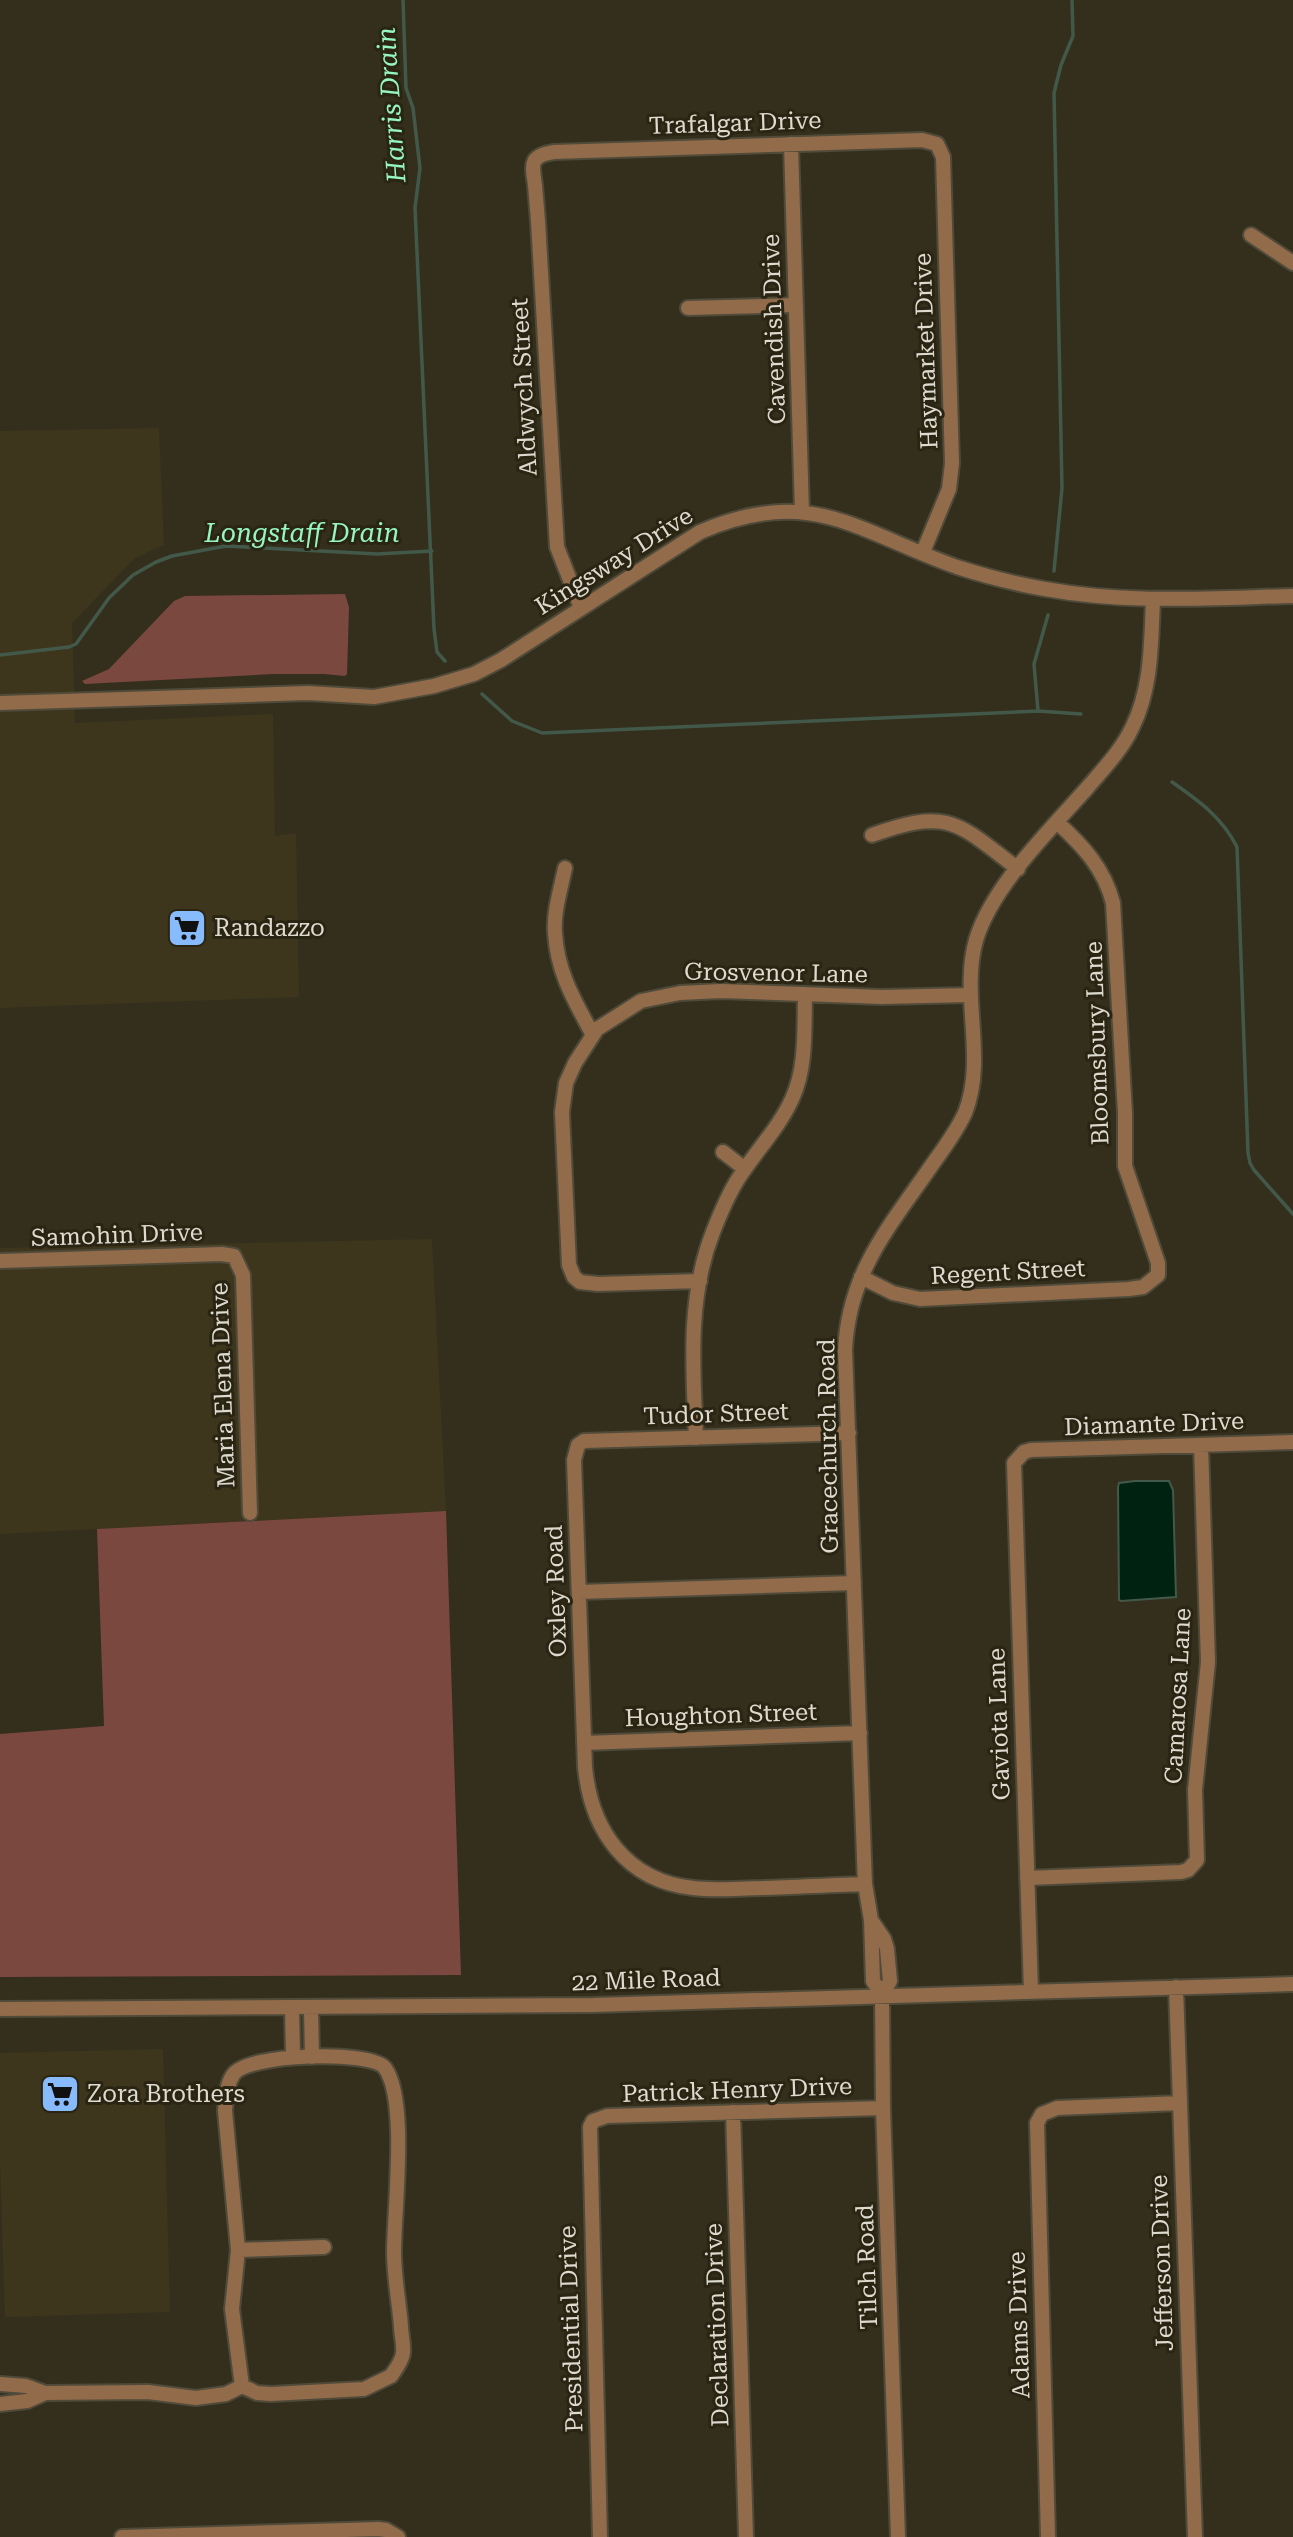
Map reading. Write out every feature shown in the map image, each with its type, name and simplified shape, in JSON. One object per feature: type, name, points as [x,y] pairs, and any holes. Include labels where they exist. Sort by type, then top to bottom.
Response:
[{"type":"street","name":"Trafalgar Drive","points":[[535,159],[542,154],[554,152],[922,140],[937,144]]},
{"type":"street","name":"Cavendish Drive","points":[[791,144],[802,512]]},
{"type":"street","name":"Haymarket Drive","points":[[923,552],[949,489],[952,463],[943,158],[937,144]]},
{"type":"street","name":"Aldwych Street","points":[[535,159],[531,168],[538,221],[556,547],[581,608]]},
{"type":"street","points":[[1251,235],[1293,263]]},
{"type":"street","points":[[688,308],[796,305]]},
{"type":"street","name":"Kingsway Drive","points":[[0,703],[308,692],[374,697],[395,695],[474,674],[501,660],[700,532],[746,516],[772,512],[802,512],[838,519],[957,567],[1040,589],[1094,597],[1153,599],[1293,596]]},
{"type":"street","name":"Gracechurch Road","points":[[882,1996],[873,1981],[871,1920],[865,1885],[846,1337],[855,1290],[871,1254],[965,1113],[973,1082],[970,995],[976,940],[995,898],[1116,755],[1132,728],[1149,677],[1153,599]]},
{"type":"street","points":[[872,835],[904,823],[922,820],[950,823],[973,835],[1018,869]]},
{"type":"street","name":"Bloomsbury Lane","points":[[1057,822],[1094,860],[1107,884],[1113,903],[1125,1166],[1158,1264],[1158,1275]]},
{"type":"street","points":[[565,868],[554,931],[557,951],[565,985],[593,1035]]},
{"type":"street","name":"Grosvenor Lane","points":[[700,1281],[598,1284],[580,1282],[574,1277],[569,1265],[562,1112],[566,1083],[575,1063],[597,1029],[632,1005],[668,995],[721,991],[881,997],[970,995]]},
{"type":"street","points":[[696,1438],[692,1342],[700,1281],[713,1233],[726,1202],[794,1093],[802,1066],[805,994]]},
{"type":"street","points":[[723,1152],[745,1169]]},
{"type":"street","name":"Samohin Drive","points":[[0,1261],[222,1254],[234,1256]]},
{"type":"street","name":"Maria Elena Drive","points":[[234,1256],[243,1275],[250,1513]]},
{"type":"street","name":"Regent Street","points":[[860,1277],[893,1293],[920,1299],[1129,1289],[1143,1287],[1158,1275]]},
{"type":"street","name":"Tudor Street","points":[[584,1441],[849,1433]]},
{"type":"street","name":"Oxley Road","points":[[584,1441],[578,1445],[574,1460],[584,1743],[589,1795],[597,1821],[617,1850],[648,1875],[674,1885],[702,1889],[865,1885]]},
{"type":"street","name":"Diamante Drive","points":[[1018,1456],[1031,1450],[1293,1442]]},
{"type":"street","name":"Camarosa Lane","points":[[1027,1878],[1181,1872],[1194,1866],[1197,1852],[1196,1775],[1208,1662],[1201,1445]]},
{"type":"street","name":"Gaviota Lane","points":[[1018,1456],[1012,1471],[1031,1991]]},
{"type":"street","points":[[579,1592],[854,1583]]},
{"type":"street","name":"Houghton Street","points":[[584,1743],[860,1733]]},
{"type":"street","name":"22 Mile Road","points":[[0,2009],[593,2005],[1293,1984]]},
{"type":"street","name":"Jefferson Drive","points":[[1176,1987],[1195,2537]]},
{"type":"street","name":"Tilch Road","points":[[882,1996],[883,2108],[898,2537]]},
{"type":"street","points":[[292,2008],[293,2057]]},
{"type":"street","points":[[311,2008],[312,2057]]},
{"type":"street","points":[[293,2057],[367,2059],[379,2062],[386,2069],[396,2105],[394,2253],[403,2352],[391,2376],[365,2389],[271,2394],[257,2393],[242,2386],[232,2309],[237,2250],[225,2111],[226,2095],[233,2075],[251,2062],[293,2057]]},
{"type":"street","name":"Adams Drive","points":[[1048,2537],[1036,2130],[1042,2113],[1057,2108],[1180,2104]]},
{"type":"street","name":"Patrick Henry Drive","points":[[593,2121],[607,2116],[883,2108]]},
{"type":"street","name":"Declaration Drive","points":[[733,2112],[746,2537]]},
{"type":"street","name":"Presidential Drive","points":[[593,2121],[588,2134],[600,2537]]},
{"type":"street","points":[[237,2250],[324,2246]]},
{"type":"street","points":[[0,2384],[26,2386],[45,2393],[148,2392],[212,2398],[242,2386]]},
{"type":"street","points":[[0,2404],[27,2401],[45,2393]]},
{"type":"street","points":[[122,2537],[378,2529],[398,2537]]},
{"type":"shaded area","points":[[159,428],[164,545],[135,558],[72,623],[75,723],[273,714],[275,836],[296,833],[299,997],[0,1008],[0,431]]},
{"type":"shaded area","points":[[345,594],[349,607],[345,676],[274,674],[85,684],[82,681],[109,669],[174,601],[185,596]]},
{"type":"shaded area","points":[[432,1239],[446,1511],[0,1534],[0,1248]]},
{"type":"shaded area","points":[[1169,1481],[1173,1490],[1176,1597],[1119,1600],[1118,1487],[1119,1483]]},
{"type":"shaded area","points":[[446,1511],[461,1975],[0,1977],[0,1734],[104,1726],[97,1529]]},
{"type":"shaded area","points":[[163,2049],[170,2312],[5,2317],[0,2053]]},
{"type":"waterway","name":"Harris Drain","points":[[403,0],[406,88],[413,108],[420,168],[415,208],[434,629],[437,652],[445,661]]},
{"type":"waterway","points":[[1054,571],[1062,488],[1054,93],[1061,65],[1073,36],[1072,0]]},
{"type":"waterway","name":"Longstaff Drain","points":[[0,655],[76,644],[109,598],[133,575],[172,556],[226,546],[377,554],[432,551]]},
{"type":"waterway","points":[[1038,711],[1034,664],[1048,615]]},
{"type":"waterway","points":[[482,694],[512,721],[542,733],[1038,711],[1081,714]]},
{"type":"waterway","points":[[1172,782],[1217,818],[1237,847],[1248,1153],[1254,1170],[1293,1214]]},
{"type":"place","name":"Randazzo","points":[[187,928]]},
{"type":"place","name":"Zora Brothers","points":[[60,2094]]}]
